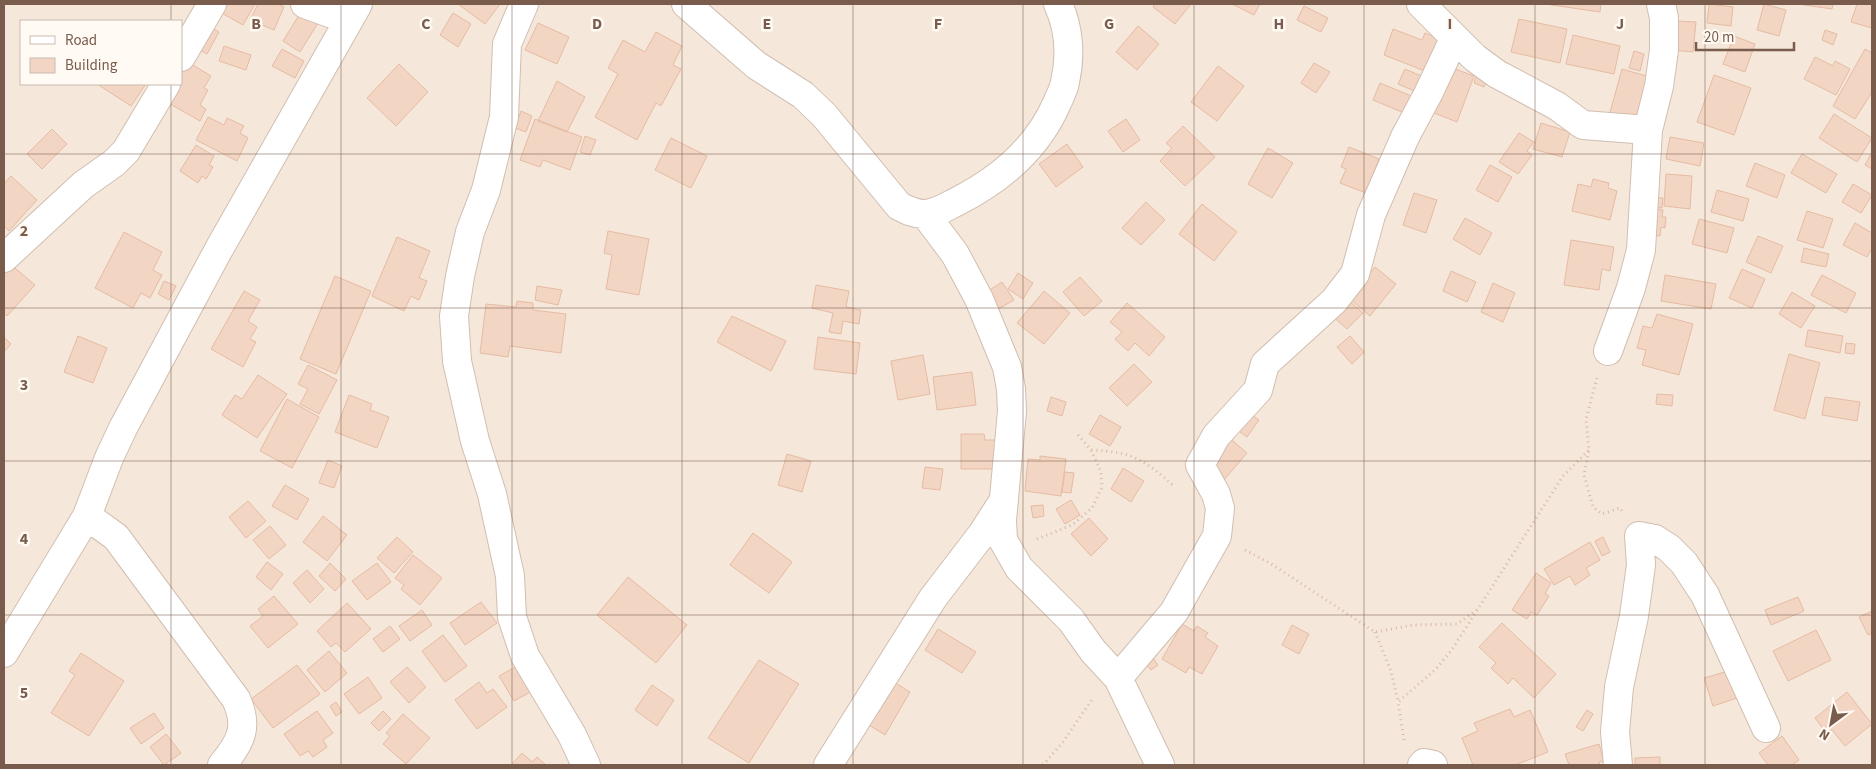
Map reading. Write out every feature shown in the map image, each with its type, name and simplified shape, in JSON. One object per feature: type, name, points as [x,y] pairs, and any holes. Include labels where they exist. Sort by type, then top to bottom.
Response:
[{"type":"street","points":[[182,55],[212,4]]},
{"type":"street","points":[[4,653],[87,516],[109,458],[123,428],[219,249],[353,12],[304,4]]},
{"type":"street","points":[[524,4],[507,44],[504,117],[486,190],[470,232],[460,276],[454,316],[457,361],[475,441],[492,494],[510,576],[512,616],[525,656],[572,735],[586,765]]},
{"type":"street","points":[[686,4],[756,65],[802,95],[824,115],[899,206],[912,213],[925,214],[944,208],[978,191],[1004,172],[1030,148],[1050,119],[1065,83],[1068,51],[1065,18],[1058,4]]},
{"type":"street","points":[[1421,4],[1475,58],[1497,74],[1557,106],[1583,125],[1648,130]]},
{"type":"street","points":[[1608,351],[1631,288],[1642,250],[1648,130],[1659,86],[1664,50],[1664,18],[1661,4]]},
{"type":"street","points":[[1118,678],[1174,612],[1217,536],[1220,508],[1216,494],[1200,465],[1216,436],[1241,405],[1258,390],[1264,364],[1334,301],[1355,274],[1375,206],[1405,137],[1454,39]]},
{"type":"street","points":[[4,258],[84,185],[114,163],[126,151],[165,85]]},
{"type":"street","points":[[925,214],[942,235],[959,262],[978,299],[1006,367],[1011,389],[1012,411],[1003,540],[1019,568],[1071,620],[1093,651],[1118,678],[1160,765]]},
{"type":"street","points":[[828,765],[934,598],[982,534],[1005,499]]},
{"type":"street","points":[[87,516],[116,537],[236,699],[243,714],[243,730],[222,765]]},
{"type":"street","points":[[1618,765],[1615,732],[1619,687],[1634,616],[1641,566],[1639,536],[1655,539],[1669,548],[1684,563],[1700,587],[1766,728]]},
{"type":"street","points":[[1414,757],[1432,765]]},
{"type":"path","points":[[1608,351],[1595,382],[1586,419],[1589,450],[1584,475],[1593,507],[1602,514],[1620,508],[1639,536]]},
{"type":"path","points":[[1019,568],[1029,546],[1040,537],[1072,526],[1092,508],[1102,487],[1101,472],[1091,450],[1078,435]]},
{"type":"path","points":[[1091,450],[1136,456],[1147,462],[1179,490]]},
{"type":"path","points":[[1398,702],[1435,670],[1478,609],[1563,476],[1589,450]]},
{"type":"path","points":[[1217,536],[1273,565],[1375,632],[1391,670],[1414,757]]},
{"type":"path","points":[[1375,632],[1413,625],[1457,624],[1478,609]]},
{"type":"path","points":[[1043,765],[1080,719],[1091,699],[1118,678]]},
{"type":"shaded area","points":[[4,4],[1872,4],[1872,765],[4,765]]},
{"type":"building","points":[[223,4],[255,4],[243,25],[218,11]]},
{"type":"building","points":[[258,4],[277,4],[284,7],[274,30],[250,20]]},
{"type":"building","points":[[458,4],[500,4],[485,24]]},
{"type":"building","points":[[1155,4],[1191,4],[1175,24],[1153,7]]},
{"type":"building","points":[[1232,4],[1260,4],[1254,15]]},
{"type":"building","points":[[1545,4],[1601,4],[1600,12]]},
{"type":"building","points":[[1709,4],[1733,7],[1731,26],[1707,23]]},
{"type":"building","points":[[1764,4],[1786,10],[1779,36],[1757,30]]},
{"type":"building","points":[[1798,4],[1833,4],[1832,9]]},
{"type":"building","points":[[1857,4],[1872,4],[1872,28],[1851,22]]},
{"type":"building","points":[[1304,6],[1328,18],[1321,32],[1297,20]]},
{"type":"building","points":[[301,12],[318,23],[300,52],[283,41]]},
{"type":"building","points":[[453,13],[471,24],[458,47],[440,35]]},
{"type":"building","points":[[1519,19],[1567,29],[1560,63],[1511,52]]},
{"type":"building","points":[[1675,21],[1696,22],[1693,52],[1672,50]]},
{"type":"building","points":[[538,23],[569,37],[557,64],[525,50]]},
{"type":"building","points":[[207,25],[219,32],[207,54],[195,47]]},
{"type":"building","points":[[1138,26],[1159,44],[1137,70],[1116,52]]},
{"type":"building","points":[[1393,29],[1422,40],[1425,33],[1442,40],[1430,73],[1384,55]]},
{"type":"building","points":[[1825,30],[1837,34],[1833,45],[1822,40]]},
{"type":"building","points":[[656,32],[682,46],[673,65],[681,69],[661,106],[656,103],[637,140],[595,117],[618,74],[608,68],[623,40],[645,52]]},
{"type":"building","points":[[1573,35],[1620,46],[1614,74],[1566,64]]},
{"type":"building","points":[[1734,36],[1755,44],[1745,72],[1723,64]]},
{"type":"building","points":[[224,46],[251,55],[246,70],[219,61]]},
{"type":"building","points":[[282,49],[304,61],[295,78],[272,66]]},
{"type":"building","points":[[1865,49],[1872,53],[1872,92],[1855,119],[1833,106]]},
{"type":"building","points":[[1634,51],[1644,54],[1640,71],[1629,68]]},
{"type":"building","points":[[1815,57],[1833,66],[1835,61],[1850,69],[1836,95],[1804,79]]},
{"type":"building","points":[[188,62],[211,76],[204,88],[208,90],[200,105],[206,109],[200,121],[165,101],[174,85],[182,85],[182,72]]},
{"type":"building","points":[[1314,63],[1330,72],[1316,93],[1301,83]]},
{"type":"building","points":[[399,64],[428,92],[396,126],[367,98]]},
{"type":"building","points":[[1218,66],[1244,86],[1217,121],[1191,102]]},
{"type":"building","points":[[1447,66],[1474,76],[1457,122],[1429,111]]},
{"type":"building","points":[[1405,69],[1426,78],[1419,93],[1398,84]]},
{"type":"building","points":[[1622,69],[1650,77],[1637,124],[1609,116]]},
{"type":"building","points":[[1477,73],[1488,77],[1484,87],[1474,83]]},
{"type":"building","points":[[1714,75],[1751,88],[1734,135],[1697,122]]},
{"type":"building","points":[[557,81],[585,97],[567,132],[538,121]]},
{"type":"building","points":[[1380,83],[1416,98],[1409,115],[1373,100]]},
{"type":"building","points":[[99,85],[145,85],[131,106]]},
{"type":"building","points":[[521,111],[532,116],[526,132],[515,128]]},
{"type":"building","points":[[1834,114],[1872,138],[1857,162],[1819,138]]},
{"type":"building","points":[[208,117],[224,125],[227,118],[244,126],[240,133],[248,138],[237,161],[196,140]]},
{"type":"building","points":[[535,119],[582,137],[570,170],[543,160],[540,167],[520,160]]},
{"type":"building","points":[[1126,119],[1140,140],[1123,152],[1108,131]]},
{"type":"building","points":[[1541,123],[1570,132],[1562,157],[1533,149]]},
{"type":"building","points":[[1183,126],[1215,157],[1185,186],[1160,161],[1172,148],[1166,143]]},
{"type":"building","points":[[52,129],[67,144],[42,169],[27,154]]},
{"type":"building","points":[[1519,133],[1534,142],[1527,151],[1532,155],[1518,174],[1499,162]]},
{"type":"building","points":[[585,136],[596,140],[590,155],[580,152]]},
{"type":"building","points":[[1670,137],[1704,143],[1700,166],[1666,159]]},
{"type":"building","points":[[671,138],[707,156],[691,188],[655,170]]},
{"type":"building","points":[[1067,144],[1083,167],[1056,187],[1039,164]]},
{"type":"building","points":[[196,145],[214,156],[209,165],[213,167],[206,179],[202,176],[198,183],[180,171]]},
{"type":"building","points":[[1349,147],[1379,159],[1366,193],[1340,183],[1346,169],[1341,167]]},
{"type":"building","points":[[1268,148],[1293,163],[1272,198],[1248,184]]},
{"type":"building","points":[[1872,152],[1872,169],[1865,165]]},
{"type":"building","points":[[1802,154],[1837,174],[1826,193],[1791,173]]},
{"type":"building","points":[[1755,163],[1785,175],[1777,198],[1746,186]]},
{"type":"building","points":[[1490,165],[1512,177],[1498,202],[1476,190]]},
{"type":"building","points":[[1666,174],[1692,176],[1690,209],[1664,206]]},
{"type":"building","points":[[11,176],[37,200],[9,231],[4,226],[4,184]]},
{"type":"building","points":[[1593,179],[1609,183],[1608,188],[1617,191],[1610,220],[1572,211],[1578,184],[1591,187]]},
{"type":"building","points":[[1853,184],[1872,195],[1861,213],[1842,202]]},
{"type":"building","points":[[1717,190],[1749,199],[1743,221],[1711,212]]},
{"type":"building","points":[[1414,193],[1437,200],[1426,233],[1403,225]]},
{"type":"building","points":[[1650,197],[1663,198],[1662,208],[1649,207]]},
{"type":"building","points":[[1146,202],[1165,220],[1141,245],[1122,228]]},
{"type":"building","points":[[1202,204],[1237,232],[1214,261],[1179,234]]},
{"type":"building","points":[[1649,209],[1663,210],[1662,217],[1666,217],[1665,228],[1661,227],[1660,236],[1646,234]]},
{"type":"building","points":[[1807,211],[1833,219],[1823,248],[1797,240]]},
{"type":"building","points":[[1465,218],[1492,233],[1480,255],[1453,239]]},
{"type":"building","points":[[1699,219],[1734,228],[1727,253],[1692,244]]},
{"type":"building","points":[[1855,223],[1872,233],[1872,248],[1867,257],[1843,245]]},
{"type":"building","points":[[608,231],[649,239],[639,295],[606,289],[612,255],[604,253]]},
{"type":"building","points":[[124,232],[162,252],[153,270],[162,275],[150,298],[141,293],[133,308],[95,288]]},
{"type":"building","points":[[1758,236],[1783,246],[1771,273],[1746,262]]},
{"type":"building","points":[[397,237],[430,251],[419,278],[427,281],[419,300],[411,296],[404,311],[372,296]]},
{"type":"building","points":[[1571,240],[1614,247],[1610,271],[1602,269],[1599,290],[1564,285]]},
{"type":"building","points":[[1804,248],[1829,254],[1826,267],[1801,262]]},
{"type":"building","points":[[9,263],[35,285],[7,316],[4,313],[4,269]]},
{"type":"building","points":[[1375,267],[1396,284],[1370,316],[1349,298]]},
{"type":"building","points":[[1742,269],[1765,279],[1752,308],[1729,298]]},
{"type":"building","points":[[1451,271],[1476,282],[1467,302],[1443,291]]},
{"type":"building","points":[[1018,273],[1033,283],[1023,299],[1008,289]]},
{"type":"building","points":[[1665,275],[1716,284],[1711,309],[1661,301]]},
{"type":"building","points":[[1822,275],[1856,293],[1846,313],[1811,295]]},
{"type":"building","points":[[335,276],[371,291],[336,374],[300,359]]},
{"type":"building","points":[[1080,277],[1102,301],[1084,316],[1063,292]]},
{"type":"building","points":[[164,281],[176,286],[169,300],[158,294]]},
{"type":"building","points":[[1002,282],[1014,300],[998,309],[988,291]]},
{"type":"building","points":[[1493,283],[1515,293],[1503,322],[1481,312]]},
{"type":"building","points":[[816,285],[849,291],[846,307],[861,310],[859,324],[843,321],[841,334],[829,332],[833,313],[812,308]]},
{"type":"building","points":[[537,286],[562,290],[558,305],[535,300]]},
{"type":"building","points":[[244,291],[260,300],[248,321],[257,327],[250,339],[256,342],[243,367],[211,349]]},
{"type":"building","points":[[1044,291],[1070,313],[1044,344],[1017,323]]},
{"type":"building","points":[[1792,292],[1815,306],[1801,328],[1779,314]]},
{"type":"building","points":[[1345,297],[1363,313],[1347,329],[1330,314]]},
{"type":"building","points":[[517,301],[533,303],[533,310],[566,314],[561,353],[510,346],[508,357],[480,353],[486,304],[516,307]]},
{"type":"building","points":[[1127,303],[1165,337],[1149,356],[1135,343],[1128,351],[1115,339],[1122,332],[1110,322]]},
{"type":"building","points":[[1657,314],[1693,324],[1679,375],[1642,365],[1646,350],[1637,348],[1643,326],[1652,328]]},
{"type":"building","points":[[732,316],[786,341],[771,371],[717,342]]},
{"type":"building","points":[[1808,330],[1843,336],[1840,353],[1805,346]]},
{"type":"building","points":[[78,336],[107,348],[93,383],[64,372]]},
{"type":"building","points":[[1350,336],[1364,352],[1352,364],[1337,347]]},
{"type":"building","points":[[4,337],[11,344],[4,352]]},
{"type":"building","points":[[818,337],[860,343],[856,374],[814,369]]},
{"type":"building","points":[[1846,343],[1855,344],[1854,354],[1845,353]]},
{"type":"building","points":[[1789,354],[1820,363],[1805,419],[1774,410]]},
{"type":"building","points":[[923,355],[930,394],[898,400],[891,361]]},
{"type":"building","points":[[1134,364],[1152,382],[1127,406],[1109,388]]},
{"type":"building","points":[[308,365],[337,380],[319,414],[300,404],[308,389],[298,384]]},
{"type":"building","points":[[972,372],[976,405],[937,410],[933,377]]},
{"type":"building","points":[[258,375],[287,394],[257,438],[222,415],[235,395],[242,399]]},
{"type":"building","points":[[1657,394],[1673,395],[1672,406],[1656,404]]},
{"type":"building","points":[[349,395],[372,404],[370,410],[389,417],[377,448],[335,432]]},
{"type":"building","points":[[1051,397],[1066,402],[1062,416],[1047,411]]},
{"type":"building","points":[[1825,397],[1860,402],[1857,421],[1822,415]]},
{"type":"building","points":[[287,399],[319,417],[292,468],[260,451]]},
{"type":"building","points":[[1244,410],[1259,420],[1247,437],[1232,426]]},
{"type":"building","points":[[1100,415],[1121,427],[1110,446],[1089,434]]},
{"type":"building","points":[[961,434],[984,434],[985,440],[998,440],[998,469],[961,469]]},
{"type":"building","points":[[1227,436],[1247,453],[1224,480],[1203,462]]},
{"type":"building","points":[[787,454],[811,461],[802,492],[778,485]]},
{"type":"building","points":[[1040,456],[1066,459],[1061,496],[1025,491],[1028,459],[1040,460]]},
{"type":"building","points":[[328,460],[342,466],[334,488],[319,483]]},
{"type":"building","points":[[925,467],[943,469],[940,490],[922,488]]},
{"type":"building","points":[[1123,468],[1144,481],[1131,502],[1111,489]]},
{"type":"building","points":[[1065,472],[1074,473],[1071,493],[1062,492]]},
{"type":"building","points":[[285,485],[309,499],[297,520],[272,506]]},
{"type":"building","points":[[1071,500],[1080,515],[1065,524],[1056,509]]},
{"type":"building","points":[[248,501],[266,521],[246,538],[229,517]]},
{"type":"building","points":[[1043,505],[1044,516],[1033,518],[1031,506]]},
{"type":"building","points":[[323,516],[347,535],[327,561],[303,542]]},
{"type":"building","points":[[1089,518],[1108,539],[1091,556],[1071,534]]},
{"type":"building","points":[[270,526],[286,545],[269,559],[253,540]]},
{"type":"building","points":[[753,533],[792,562],[769,593],[730,565]]},
{"type":"building","points":[[397,537],[413,552],[394,573],[377,558]]},
{"type":"building","points":[[1603,537],[1610,552],[1602,556],[1595,541]]},
{"type":"building","points":[[1590,542],[1600,560],[1586,568],[1590,575],[1575,585],[1570,576],[1554,585],[1544,569]]},
{"type":"building","points":[[413,555],[442,578],[420,605],[401,589],[404,585],[395,578]]},
{"type":"building","points":[[267,562],[283,574],[271,590],[256,577]]},
{"type":"building","points":[[330,563],[346,579],[335,591],[319,576]]},
{"type":"building","points":[[377,563],[391,582],[367,600],[352,581]]},
{"type":"building","points":[[307,570],[324,589],[310,603],[293,583]]},
{"type":"building","points":[[1536,573],[1551,583],[1545,594],[1549,596],[1537,615],[1531,612],[1527,619],[1512,610]]},
{"type":"building","points":[[628,577],[687,625],[656,663],[597,615]]},
{"type":"building","points":[[274,596],[298,624],[268,648],[250,626],[263,616],[258,609]]},
{"type":"building","points":[[1798,597],[1804,611],[1771,625],[1765,610]]},
{"type":"building","points":[[481,602],[497,623],[465,645],[450,623]]},
{"type":"building","points":[[347,603],[371,629],[345,652],[336,643],[331,647],[317,631]]},
{"type":"building","points":[[422,610],[432,625],[410,641],[399,626]]},
{"type":"building","points":[[1872,611],[1872,633],[1868,635],[1859,617]]},
{"type":"building","points":[[1502,623],[1556,674],[1534,698],[1513,678],[1508,684],[1491,668],[1496,663],[1479,647]]},
{"type":"building","points":[[1182,624],[1194,631],[1197,626],[1208,633],[1205,637],[1218,646],[1202,674],[1189,667],[1186,673],[1162,659]]},
{"type":"building","points":[[1292,625],[1309,634],[1299,654],[1282,645]]},
{"type":"building","points":[[390,626],[400,639],[383,652],[373,639]]},
{"type":"building","points":[[938,629],[976,652],[962,673],[925,650]]},
{"type":"building","points":[[1816,630],[1831,660],[1788,681],[1773,651]]},
{"type":"building","points":[[443,635],[467,666],[445,682],[422,651]]},
{"type":"building","points":[[329,651],[347,673],[325,692],[307,670]]},
{"type":"building","points":[[81,653],[124,681],[89,736],[51,713],[75,675],[69,671]]},
{"type":"building","points":[[1150,654],[1158,665],[1151,670],[1143,660]]},
{"type":"building","points":[[759,660],[799,684],[749,763],[708,738]]},
{"type":"building","points":[[297,665],[320,694],[273,728],[251,699]]},
{"type":"building","points":[[519,665],[534,690],[514,701],[499,676]]},
{"type":"building","points":[[407,667],[426,687],[409,703],[390,682]]},
{"type":"building","points":[[1732,670],[1740,697],[1713,706],[1704,678]]},
{"type":"building","points":[[368,677],[382,698],[359,714],[344,694]]},
{"type":"building","points":[[479,682],[487,693],[493,689],[507,707],[477,729],[455,700]]},
{"type":"building","points":[[894,682],[910,692],[885,735],[869,725]]},
{"type":"building","points":[[652,685],[674,700],[657,726],[635,710]]},
{"type":"building","points":[[1847,692],[1872,724],[1845,746],[1832,730],[1827,734],[1815,718]]},
{"type":"building","points":[[336,702],[342,712],[336,716],[330,706]]},
{"type":"building","points":[[1510,709],[1514,717],[1530,710],[1548,752],[1515,765],[1473,765],[1462,738],[1478,731],[1474,723]]},
{"type":"building","points":[[1587,710],[1593,714],[1583,731],[1576,727]]},
{"type":"building","points":[[317,711],[333,733],[323,740],[327,747],[313,757],[308,751],[300,756],[284,734]]},
{"type":"building","points":[[383,711],[391,719],[379,731],[371,723]]},
{"type":"building","points":[[154,713],[164,728],[141,744],[130,728]]},
{"type":"building","points":[[403,714],[430,738],[406,764],[383,744],[390,736],[386,733]]},
{"type":"building","points":[[166,734],[181,753],[164,765],[150,747]]},
{"type":"building","points":[[1782,736],[1799,760],[1792,765],[1768,765],[1759,753]]},
{"type":"building","points":[[1599,744],[1604,761],[1599,762],[1600,765],[1569,765],[1565,754]]},
{"type":"building","points":[[522,753],[532,762],[537,757],[546,765],[511,765]]},
{"type":"building","points":[[1660,757],[1660,765],[1635,765],[1635,758]]}]
